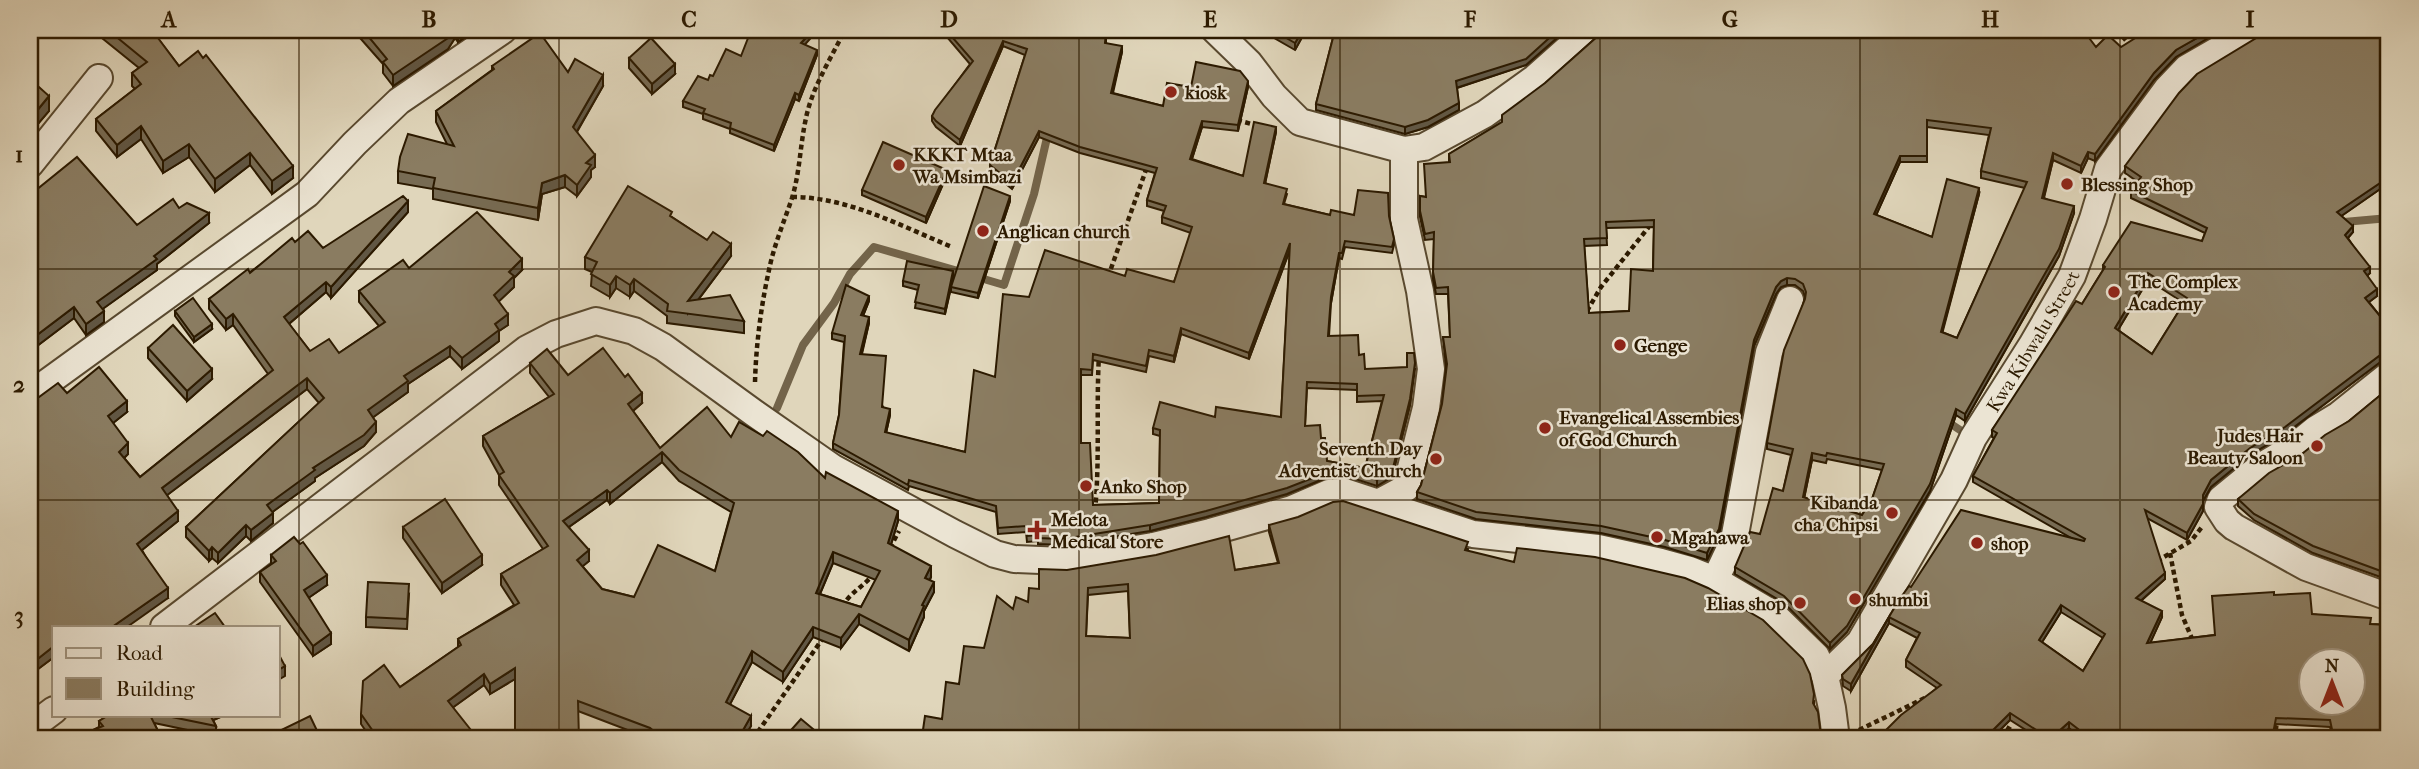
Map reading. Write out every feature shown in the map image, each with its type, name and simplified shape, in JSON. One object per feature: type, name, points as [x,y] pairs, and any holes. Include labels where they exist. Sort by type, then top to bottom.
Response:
[{"type":"street","points":[[30,395],[307,194],[399,101],[503,30]]},
{"type":"street","points":[[1215,30],[1250,63],[1274,96],[1300,122],[1404,150],[1424,147],[1485,114],[1535,78],[1589,30]]},
{"type":"street","name":"Kwa Kibwalu Street","points":[[1825,676],[1860,642],[1954,480],[1973,438],[2032,345],[2072,275],[2108,169],[2167,89],[2186,68],[2253,30]]},
{"type":"street","points":[[30,164],[100,78]]},
{"type":"street","points":[[1380,502],[1406,488],[1426,408],[1431,369],[1420,291],[1404,219],[1404,150]]},
{"type":"street","points":[[1715,580],[1734,540],[1769,352],[1790,300]]},
{"type":"street","points":[[165,626],[527,349],[556,334],[596,321],[634,331],[663,347],[834,468],[995,554],[1032,561],[1064,561],[1153,546],[1292,509],[1329,494],[1345,492],[1473,534],[1598,548],[1671,564],[1715,580],[1773,614],[1815,656],[1825,676],[1832,708],[1845,736]]},
{"type":"street","points":[[2389,375],[2363,398],[2294,447],[2260,467],[2221,499],[2218,507],[2234,527],[2306,566],[2389,597]]},
{"type":"street","points":[[30,728],[52,712]]},
{"type":"path","points":[[754,413],[756,357],[769,269],[780,228],[793,197],[806,117],[845,30]]},
{"type":"path","points":[[2117,30],[2135,51]]},
{"type":"path","points":[[1234,120],[1267,127]]},
{"type":"path","points":[[1107,283],[1108,273],[1141,190],[1151,155]]},
{"type":"path","points":[[793,197],[814,197],[856,208],[952,247]]},
{"type":"path","points":[[1584,320],[1601,287],[1648,228],[1648,215]]},
{"type":"path","points":[[1094,516],[1097,489],[1096,400],[1100,351]]},
{"type":"path","points":[[883,558],[897,537],[905,506]]},
{"type":"path","points":[[2149,566],[2191,541],[2218,507]]},
{"type":"path","points":[[2171,553],[2182,615],[2199,648]]},
{"type":"path","points":[[841,608],[847,597],[870,579],[876,569]]},
{"type":"path","points":[[753,739],[828,632]]},
{"type":"path","points":[[1845,736],[1918,699],[1930,696]]},
{"type":"path","points":[[2275,739],[2278,708]]},
{"type":"path","points":[[1991,719],[2026,739]]},
{"type":"building","points":[[108,30],[152,30],[179,66],[198,51],[203,58],[206,55],[293,166],[272,181],[250,153],[215,179],[189,144],[163,161],[141,126],[117,145],[96,119],[141,84],[132,73],[147,62]]},
{"type":"building","points":[[363,30],[453,30],[448,38],[393,75],[383,62],[387,59]]},
{"type":"building","points":[[760,30],[813,30],[801,43],[817,50],[799,95],[795,93],[774,145],[730,128],[731,123],[703,113],[705,109],[683,101],[698,76],[708,80],[710,75],[713,76],[726,49],[741,56],[750,33],[757,36]]},
{"type":"building","points":[[946,30],[1161,30],[1106,32],[1105,43],[1122,46],[1111,93],[1163,106],[1167,83],[1191,87],[1196,62],[1240,71],[1248,81],[1238,125],[1202,121],[1190,159],[1243,176],[1254,122],[1276,127],[1264,183],[1287,189],[1283,204],[1330,215],[1331,210],[1354,215],[1358,190],[1388,193],[1394,239],[1392,247],[1345,241],[1342,253],[1339,253],[1331,297],[1328,336],[1358,335],[1359,355],[1364,354],[1365,369],[1407,367],[1407,353],[1414,353],[1410,399],[1392,472],[1377,480],[1349,471],[1328,472],[1287,488],[1150,525],[1063,539],[1038,538],[1038,535],[1027,536],[1026,526],[998,528],[996,506],[909,480],[908,485],[833,443],[839,415],[845,336],[832,333],[846,285],[869,296],[861,315],[869,317],[860,354],[886,356],[882,407],[890,409],[885,432],[965,452],[974,370],[995,377],[1003,294],[1029,297],[1045,250],[1125,276],[1127,269],[1174,282],[1192,227],[1162,217],[1166,206],[1147,200],[1157,168],[1080,147],[1039,131],[1012,183],[990,165],[1027,49],[1003,41],[960,140],[936,121],[932,116],[935,110],[973,61]],"holes":[[[1290,243],[1281,417],[1216,407],[1215,417],[1160,402],[1153,428],[1160,430],[1159,503],[1093,505],[1090,443],[1081,443],[1081,369],[1092,370],[1093,354],[1146,366],[1149,350],[1174,356],[1181,328],[1249,353]],[[1307,382],[1357,384],[1357,396],[1384,395],[1365,468],[1327,461],[1325,438],[1321,438],[1320,425],[1305,426]]]},
{"type":"building","points":[[1244,30],[1303,30],[1295,43],[1274,31]]},
{"type":"building","points":[[1335,30],[1558,30],[1526,59],[1456,81],[1459,103],[1428,120],[1405,127],[1316,104]]},
{"type":"building","points":[[1602,30],[2083,30],[2096,47],[2108,35],[2121,47],[2148,30],[2211,30],[2176,50],[2154,73],[2095,154],[2088,152],[2081,166],[2053,153],[2042,198],[2074,206],[2059,249],[1965,414],[1956,409],[1930,484],[1847,626],[1830,643],[1784,596],[1735,567],[1750,532],[1760,534],[1773,488],[1783,491],[1793,449],[1767,443],[1784,350],[1805,299],[1803,284],[1795,279],[1787,278],[1776,287],[1754,340],[1719,529],[1707,553],[1665,540],[1601,526],[1476,512],[1417,492],[1442,404],[1447,364],[1443,337],[1450,337],[1448,287],[1436,288],[1433,272],[1434,232],[1425,234],[1420,211],[1420,196],[1426,197],[1424,164],[1450,162],[1449,154],[1502,122],[1502,115],[1545,83]],"holes":[[[1927,120],[1991,128],[1981,171],[2027,182],[1957,338],[1941,332],[1979,188],[1947,179],[1932,237],[1874,214],[1900,156],[1927,156]],[[1654,220],[1653,271],[1631,269],[1629,311],[1589,313],[1584,239],[1607,238],[1606,222]],[[1812,453],[1826,456],[1827,453],[1884,464],[1872,499],[1862,515],[1803,497]]]},
{"type":"building","points":[[2267,30],[2389,30],[2389,198],[2383,181],[2337,212],[2353,226],[2345,235],[2370,267],[2364,271],[2377,289],[2365,298],[2389,327],[2389,353],[2379,356],[2285,427],[2250,448],[2211,480],[2203,495],[2203,504],[2187,533],[2145,510],[2165,573],[2136,598],[2162,611],[2147,643],[2215,635],[2212,596],[2274,592],[2274,595],[2310,593],[2312,614],[2371,618],[2370,624],[2389,625],[2389,663],[2386,663],[2382,734],[2389,735],[2389,739],[2334,739],[2330,720],[2276,718],[2272,739],[2071,739],[2078,729],[2069,722],[2050,739],[2010,713],[1984,739],[1877,739],[1901,715],[1941,685],[1906,660],[1920,633],[1889,617],[1851,684],[1843,679],[1842,675],[1873,644],[1899,600],[1909,586],[1911,587],[1961,510],[2084,541],[2085,539],[1973,476],[1997,433],[1992,430],[2076,301],[2082,304],[2131,222],[2202,241],[2207,228],[2131,191],[2141,177],[2125,166],[2179,93],[2197,74]],"holes":[[[2148,273],[2187,298],[2152,354],[2115,328]],[[2061,605],[2105,634],[2083,671],[2039,640]]]},
{"type":"building","points":[[540,33],[568,72],[575,59],[603,75],[573,127],[595,155],[586,163],[591,165],[577,185],[565,175],[542,183],[538,208],[433,188],[435,178],[398,171],[408,134],[454,146],[436,111],[494,69],[492,66]]},
{"type":"building","points":[[651,38],[675,64],[652,84],[629,58]]},
{"type":"building","points":[[30,79],[49,96],[31,118],[30,117]]},
{"type":"building","points":[[883,142],[947,170],[926,217],[862,190]]},
{"type":"building","points":[[77,157],[137,225],[173,199],[179,208],[187,203],[209,213],[154,256],[157,259],[97,302],[104,311],[86,324],[74,307],[33,338],[30,334],[30,243],[33,241],[30,237],[30,195]]},
{"type":"building","points":[[628,186],[672,212],[670,216],[707,240],[713,232],[731,244],[688,301],[730,295],[744,321],[667,311],[668,304],[634,279],[630,285],[616,276],[610,285],[591,274],[597,262],[585,257]]},
{"type":"building","name":"Anglican church","points":[[984,186],[1010,196],[978,293],[951,287]]},
{"type":"building","points":[[403,196],[408,201],[331,287],[326,282],[284,317],[310,351],[329,339],[339,353],[385,322],[359,291],[403,260],[409,268],[477,212],[522,259],[509,272],[514,276],[494,295],[508,314],[495,324],[499,330],[462,358],[450,346],[404,376],[408,381],[368,410],[376,422],[364,435],[313,468],[315,470],[267,505],[273,513],[251,530],[246,525],[218,553],[212,547],[209,551],[186,527],[324,398],[307,378],[162,488],[178,511],[137,544],[168,588],[113,626],[52,626],[52,648],[30,665],[30,400],[39,397],[58,383],[67,393],[99,367],[127,401],[108,416],[128,443],[119,452],[140,477],[273,370],[233,314],[226,319],[209,299],[248,269],[250,273],[292,238],[295,242],[308,231],[323,248]]},
{"type":"building","points":[[907,261],[953,271],[945,309],[915,302],[919,285],[903,281]]},
{"type":"building","points":[[193,298],[212,324],[194,337],[175,311]]},
{"type":"building","points":[[173,325],[212,369],[187,391],[148,348]]},
{"type":"building","points":[[603,348],[625,377],[628,374],[642,393],[628,404],[660,448],[707,407],[731,437],[739,422],[763,436],[767,431],[798,452],[825,478],[826,472],[898,511],[888,543],[931,566],[925,578],[934,582],[909,640],[859,614],[841,638],[813,627],[783,672],[752,651],[726,702],[751,716],[738,739],[663,739],[650,728],[578,701],[579,739],[515,739],[515,668],[490,684],[484,674],[448,701],[478,739],[367,739],[375,734],[361,714],[363,681],[384,665],[400,687],[461,645],[458,639],[519,603],[501,574],[548,546],[499,475],[504,472],[483,436],[554,394],[530,363],[547,349],[568,375]],"holes":[[[662,452],[679,470],[734,503],[715,571],[658,545],[634,597],[602,589],[577,560],[589,550],[563,521],[607,490],[610,493]],[[833,552],[880,571],[861,607],[816,593]]]},
{"type":"building","points":[[30,351],[37,360],[30,365]]},
{"type":"building","points":[[2389,388],[2389,574],[2313,546],[2254,514],[2238,499],[2269,473],[2349,421]]},
{"type":"building","points":[[445,499],[482,555],[442,583],[403,527]]},
{"type":"building","points":[[1343,501],[1468,542],[1465,550],[1514,562],[1517,548],[1595,557],[1685,578],[1708,588],[1763,620],[1803,659],[1810,674],[1821,737],[1199,739],[1195,736],[1193,739],[917,739],[919,730],[923,730],[925,716],[942,719],[946,682],[959,684],[964,646],[984,648],[997,596],[1013,609],[1016,597],[1028,602],[1029,588],[1039,589],[1039,569],[1067,570],[1156,555],[1229,536],[1235,570],[1279,563],[1269,525],[1298,517],[1333,502]],"holes":[[[1128,584],[1130,638],[1086,636],[1088,588]]]},
{"type":"building","points":[[294,537],[300,544],[303,542],[327,575],[304,590],[331,633],[313,646],[260,572],[276,561],[271,555]]},
{"type":"building","points":[[368,582],[409,584],[407,619],[366,617]]},
{"type":"building","points":[[215,613],[224,626],[196,626]]},
{"type":"building","points":[[107,716],[150,716],[162,739],[97,739],[93,730],[103,726],[99,721]]},
{"type":"building","points":[[167,716],[211,716],[216,726]]},
{"type":"building","points":[[310,716],[321,739],[268,739],[267,737]]},
{"type":"building","points":[[801,719],[825,739],[783,739]]},
{"type":"waterway","points":[[977,277],[1004,285],[1034,194],[1049,129]]},
{"type":"waterway","points":[[2339,218],[2344,222],[2389,218]]},
{"type":"waterway","points":[[777,408],[803,345],[834,303],[850,274],[874,247],[965,273]]},
{"type":"waterway","points":[[1945,420],[1969,436]]},
{"type":"place","name":"kiosk","points":[[1171,92]]},
{"type":"place","name":"KKKT Mtaa Wa Msimbazi","points":[[899,165]]},
{"type":"place","name":"Blessing Shop","points":[[2067,184]]},
{"type":"place","name":"Anglican church","points":[[983,231]]},
{"type":"place","name":"The Complex Academy","points":[[2114,292]]},
{"type":"place","name":"Genge","points":[[1620,345]]},
{"type":"place","name":"Evangelical Assembies of God Church","points":[[1545,428]]},
{"type":"place","name":"Judes Hair Beauty Saloon","points":[[2317,446]]},
{"type":"place","name":"Seventh Day Adventist Church","points":[[1436,459]]},
{"type":"place","name":"Anko Shop","points":[[1086,486]]},
{"type":"place","name":"Kibanda cha Chipsi","points":[[1892,513]]},
{"type":"place","name":"Melota Medical Store","points":[[1037,530]]},
{"type":"place","name":"Mgahawa","points":[[1657,537]]},
{"type":"place","name":"shop","points":[[1977,543]]},
{"type":"place","name":"shumbi","points":[[1855,599]]},
{"type":"place","name":"Elias shop","points":[[1800,603]]}]
